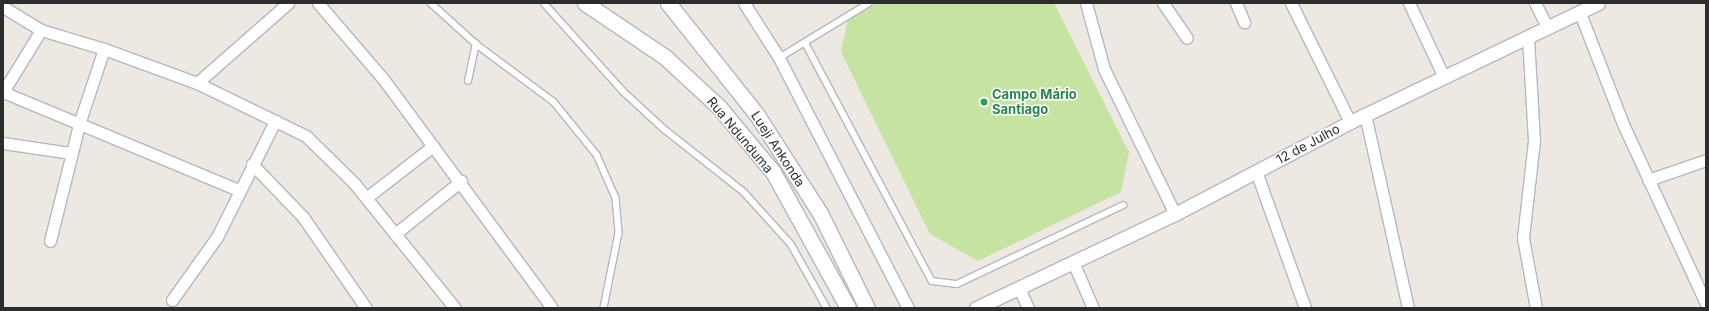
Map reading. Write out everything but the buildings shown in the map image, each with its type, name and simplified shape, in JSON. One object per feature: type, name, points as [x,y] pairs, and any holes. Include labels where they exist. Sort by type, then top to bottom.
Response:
[{"type":"main road","name":"Rua Ndunduma","points":[[586,3],[612,20],[691,80],[773,172],[848,308]]},
{"type":"main road","points":[[607,3],[612,20]]},
{"type":"main road","name":"Lueji Ankonda","points":[[668,3],[757,115],[820,213],[866,308]]},
{"type":"street","points":[[197,83],[288,3]]},
{"type":"street","points":[[318,3],[384,80],[461,181],[552,308]]},
{"type":"street","points":[[1086,3],[1104,69],[1176,214]]},
{"type":"street","points":[[1163,3],[1187,38]]},
{"type":"street","points":[[1236,3],[1244,22]]},
{"type":"street","points":[[1291,3],[1350,122]]},
{"type":"street","points":[[1409,3],[1444,77]]},
{"type":"street","points":[[1535,3],[1547,28]]},
{"type":"street","name":"12 de Julho","points":[[976,308],[1176,214],[1365,114],[1580,13],[1598,3]]},
{"type":"street","points":[[749,5],[779,58],[908,308]]},
{"type":"street","points":[[3,6],[41,30],[104,49],[197,83],[306,136],[366,198],[455,308]]},
{"type":"street","points":[[1580,13],[1648,180],[1706,304]]},
{"type":"street","points":[[41,30],[3,92],[80,121],[239,190]]},
{"type":"street","points":[[1528,37],[1534,141],[1523,238],[1536,308]]},
{"type":"street","points":[[50,242],[71,153],[104,49]]},
{"type":"street","points":[[1365,114],[1408,308]]},
{"type":"street","points":[[172,300],[217,237],[252,164],[275,121]]},
{"type":"street","points":[[3,143],[71,153]]},
{"type":"street","points":[[366,198],[433,146]]},
{"type":"street","points":[[1648,180],[1706,160]]},
{"type":"street","points":[[252,164],[303,217],[366,308]]},
{"type":"street","points":[[1256,172],[1305,308]]},
{"type":"street","points":[[395,234],[461,181]]},
{"type":"street","points":[[1073,262],[1093,308]]},
{"type":"street","points":[[1019,288],[1028,308]]},
{"type":"lane","points":[[431,3],[476,44],[564,112],[597,155],[616,198],[619,233],[604,308]]},
{"type":"lane","points":[[544,3],[623,91],[664,129],[744,192],[791,244],[828,308]]},
{"type":"lane","points":[[779,58],[806,44],[868,3]]},
{"type":"lane","points":[[468,81],[476,44]]},
{"type":"lane","points":[[806,44],[932,281],[957,284],[1123,204]]},
{"type":"green space","name":"Campo Mário Santiago","points":[[879,3],[1054,3],[1129,152],[1121,192],[978,261],[930,234],[841,52],[848,19]]},
{"type":"place","name":"Campo Mário Santiago","points":[[984,102]]}]
